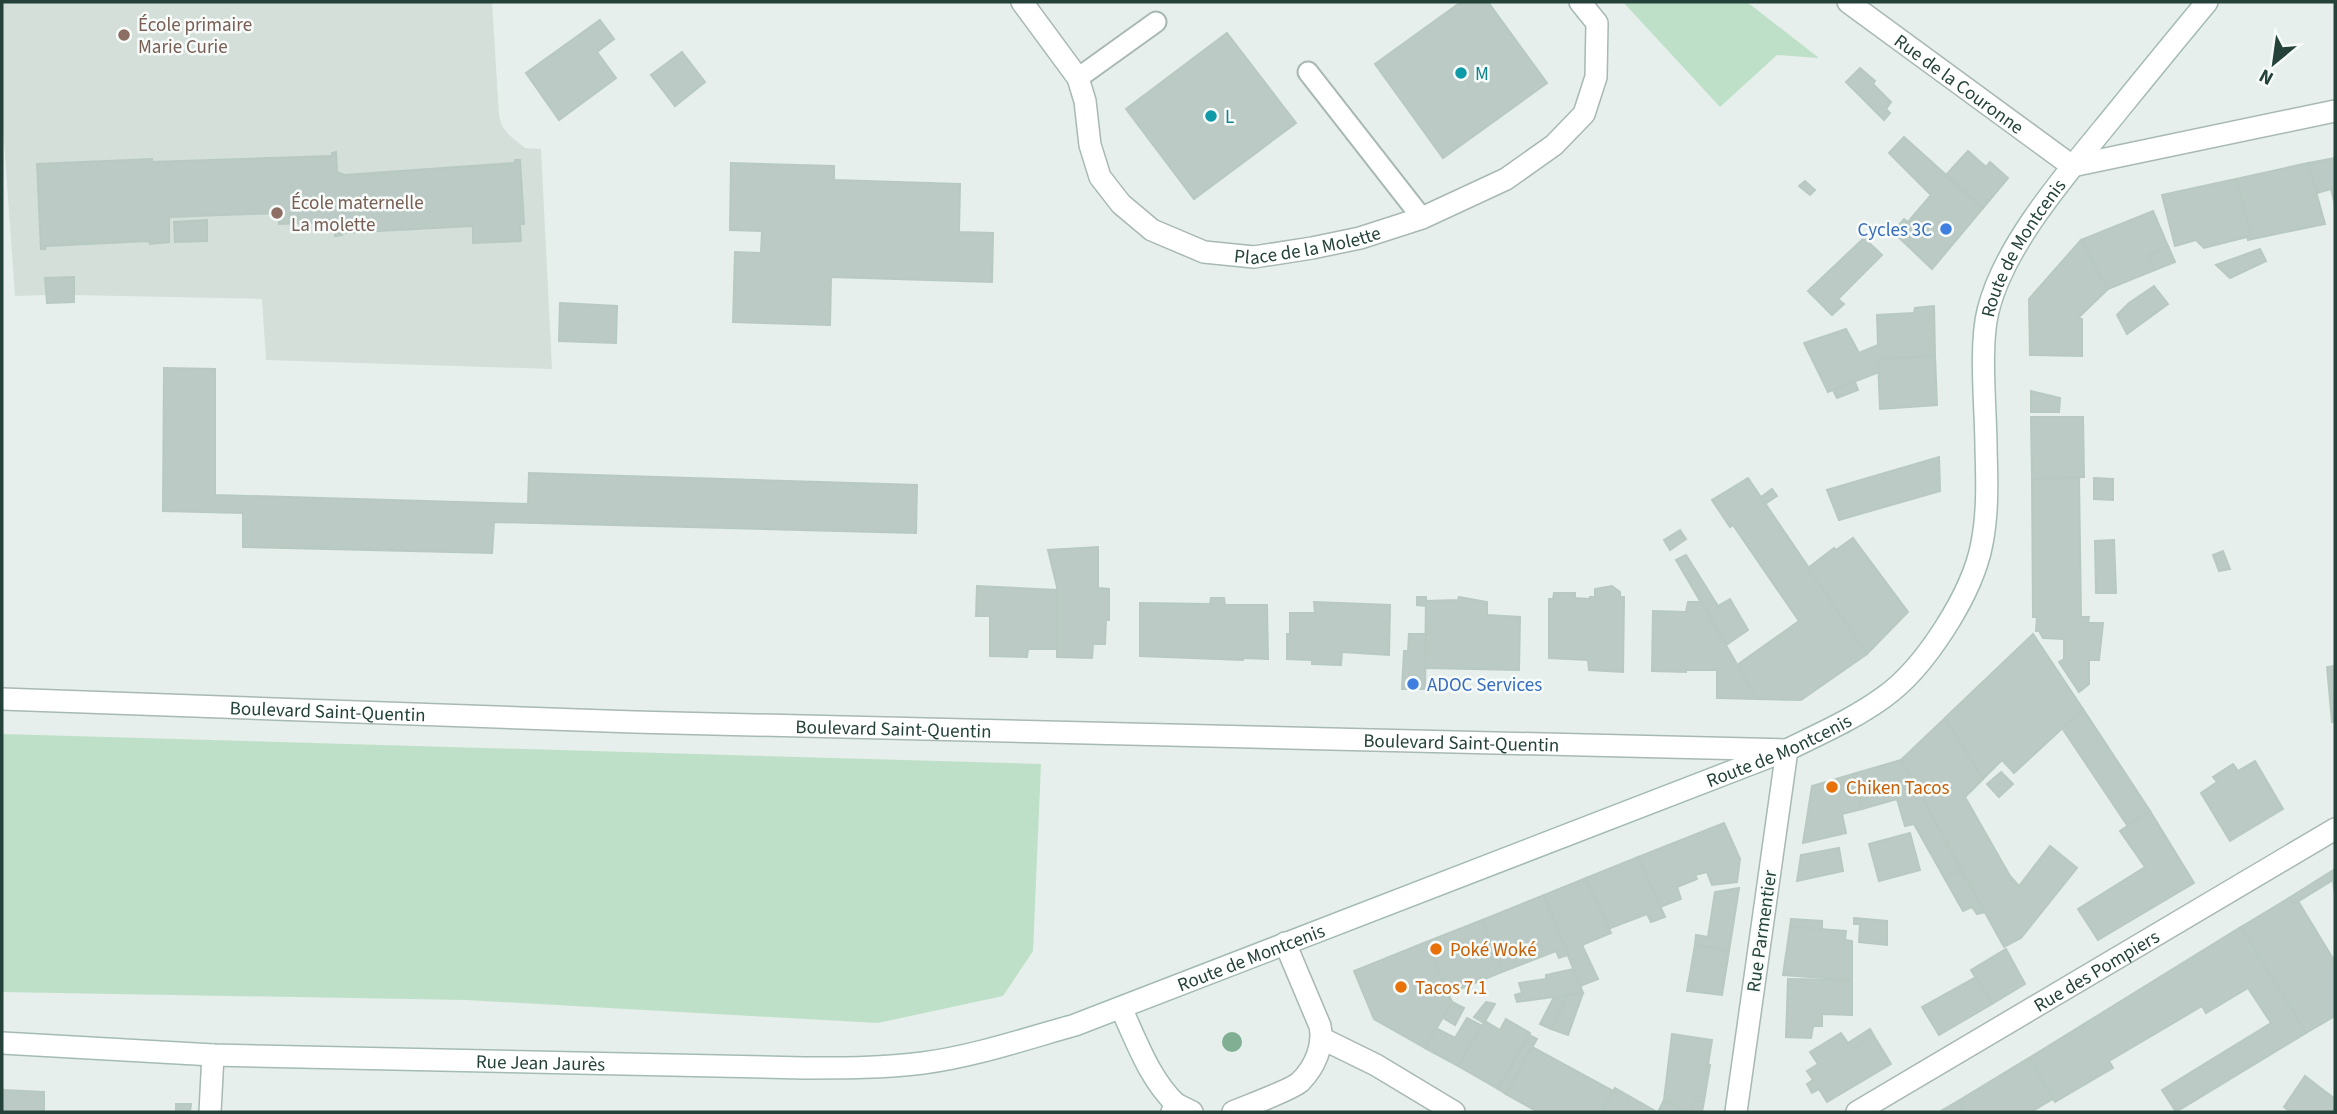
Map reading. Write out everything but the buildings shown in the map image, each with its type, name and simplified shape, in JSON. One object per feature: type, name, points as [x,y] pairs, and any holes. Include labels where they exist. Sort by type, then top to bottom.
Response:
[{"type":"street","name":"Place de la Molette","points":[[1022,2],[1078,78],[1085,101],[1090,145],[1100,177],[1121,204],[1152,230],[1204,252],[1254,257],[1360,238],[1422,218],[1506,179],[1554,145],[1584,114],[1596,77],[1597,23],[1580,2]]},
{"type":"street","name":"Rue de la Couronne","points":[[1848,2],[2072,166]]},
{"type":"street","name":"Route de Montcenis","points":[[1075,1024],[1787,750],[1885,697],[1913,671],[1945,629],[1969,582],[1982,545],[1987,500],[1984,345],[1988,311],[2005,268],[2028,227],[2072,166],[2207,2]]},
{"type":"street","name":"Route de Montcenis","points":[[2072,166],[2335,111]]},
{"type":"street","name":"Boulevard Saint-Quentin","points":[[2,699],[634,722],[1787,750]]},
{"type":"street","name":"Rue Parmentier","points":[[1736,1112],[1787,750]]},
{"type":"street","name":"Rue des Pompiers","points":[[1857,1112],[2335,829]]},
{"type":"street","points":[[1234,1112],[1299,1083],[1319,1052],[1323,1039],[1285,943]]},
{"type":"street","points":[[1121,1008],[1152,1076],[1180,1110]]},
{"type":"street","name":"Rue Jean Jaurès","points":[[2,1043],[213,1055],[865,1068],[924,1063],[997,1048],[1075,1024]]},
{"type":"street","points":[[1323,1039],[1376,1065],[1454,1112]]},
{"type":"street","points":[[210,1112],[213,1055]]},
{"type":"lane","points":[[1078,78],[1156,22]]},
{"type":"lane","points":[[1308,72],[1422,218]]},
{"type":"shaded area","name":"École maternelle La molette","points":[[2,2],[492,2],[499,115],[502,126],[525,148],[541,149],[552,369],[266,360],[262,299],[74,295],[73,277],[45,278],[46,295],[15,296],[2,113]]},
{"type":"green space","points":[[1623,2],[1747,2],[1819,58],[1777,55],[1720,107]]},
{"type":"green space","points":[[2,734],[1041,764],[1033,951],[1003,996],[878,1023],[466,1000],[2,992]]},
{"type":"place","name":"École primaire Marie Curie","points":[[124,35]]},
{"type":"place","name":"M","points":[[1461,73]]},
{"type":"place","name":"L","points":[[1211,116]]},
{"type":"place","name":"École maternelle La molette","points":[[277,213]]},
{"type":"place","name":"Cycles 3C","points":[[1946,229]]},
{"type":"place","name":"ADOC Services","points":[[1413,684]]},
{"type":"place","name":"Chiken Tacos","points":[[1832,787]]},
{"type":"place","name":"Poké Woké","points":[[1436,949]]},
{"type":"place","name":"Tacos 7.1","points":[[1401,987]]}]
